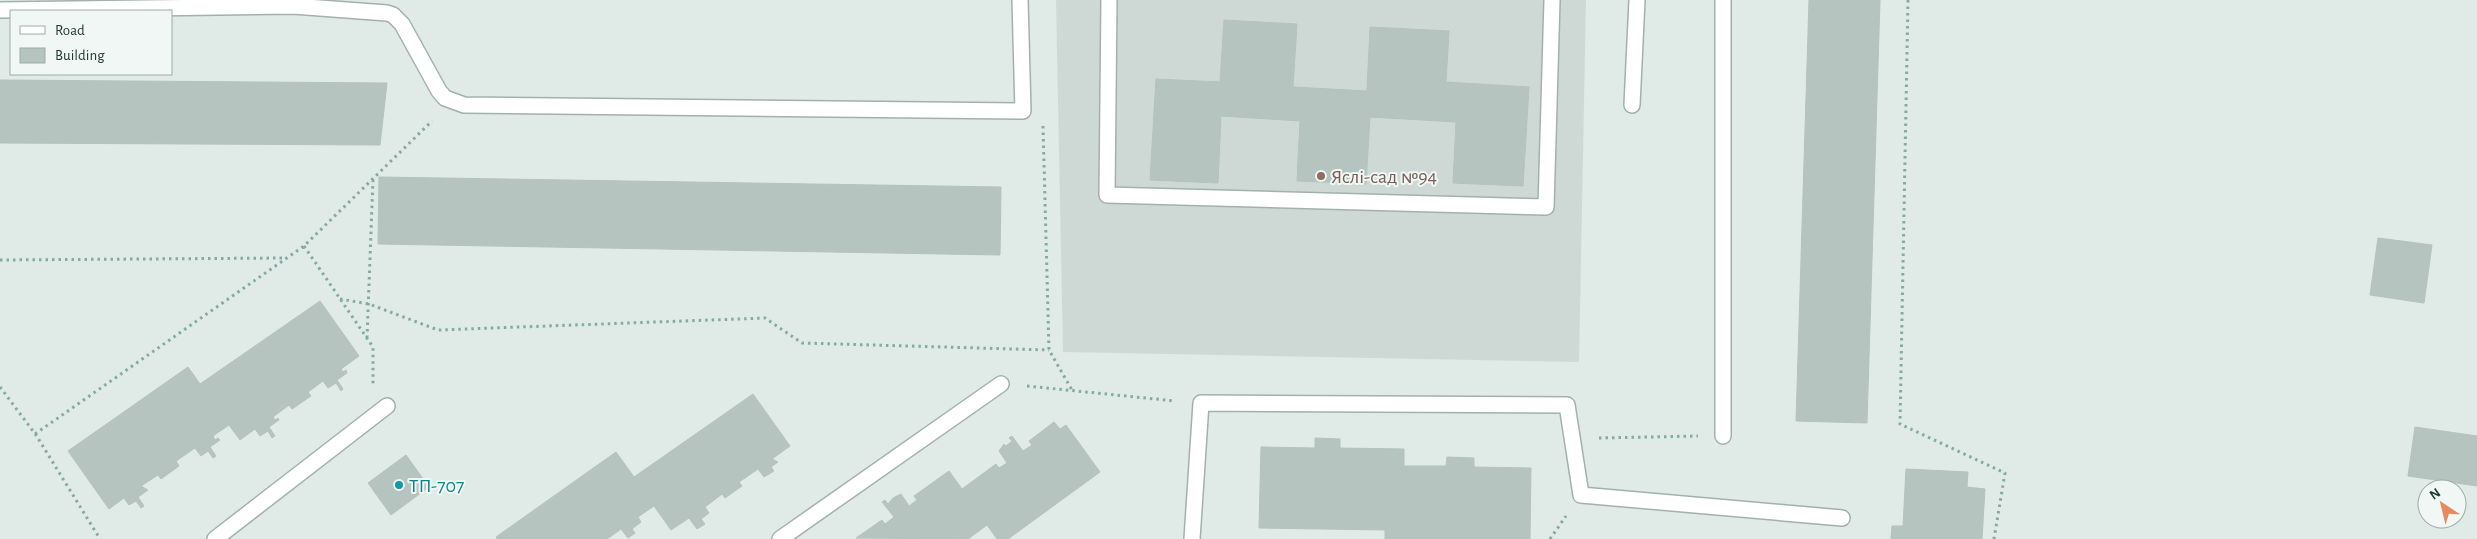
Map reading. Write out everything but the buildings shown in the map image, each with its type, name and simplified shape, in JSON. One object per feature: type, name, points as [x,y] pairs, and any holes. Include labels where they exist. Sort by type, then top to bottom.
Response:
[{"type":"lane","points":[[0,10],[293,3],[394,15],[402,24],[439,91],[451,102],[464,105],[1023,111],[1020,0]]},
{"type":"lane","points":[[1108,0],[1107,195],[1546,207],[1552,0]]},
{"type":"lane","points":[[1632,105],[1637,0]]},
{"type":"lane","points":[[1723,0],[1723,436]]},
{"type":"lane","points":[[780,539],[1001,384]]},
{"type":"lane","points":[[1192,539],[1201,403],[1567,405],[1581,495],[1842,518]]},
{"type":"lane","points":[[215,539],[387,406]]},
{"type":"path","points":[[1908,0],[1900,424],[2005,473],[1994,539]]},
{"type":"path","points":[[35,434],[304,246],[451,102]]},
{"type":"path","points":[[1023,111],[1043,112],[1049,350],[1072,390]]},
{"type":"path","points":[[367,339],[373,178]]},
{"type":"path","points":[[304,246],[373,347],[373,417]]},
{"type":"path","points":[[0,260],[286,258]]},
{"type":"path","points":[[340,299],[369,304],[438,330],[765,318],[802,343],[1049,350]]},
{"type":"path","points":[[1001,384],[1201,403]]},
{"type":"path","points":[[0,387],[35,434],[100,539]]},
{"type":"path","points":[[1572,438],[1723,436]]},
{"type":"shaded area","name":"Яслі-сад №94","points":[[1056,0],[1586,0],[1579,362],[1063,352]]},
{"type":"place","name":"Яслі-сад №94","points":[[1321,176]]},
{"type":"place","name":"ТП-707","points":[[399,485]]}]
